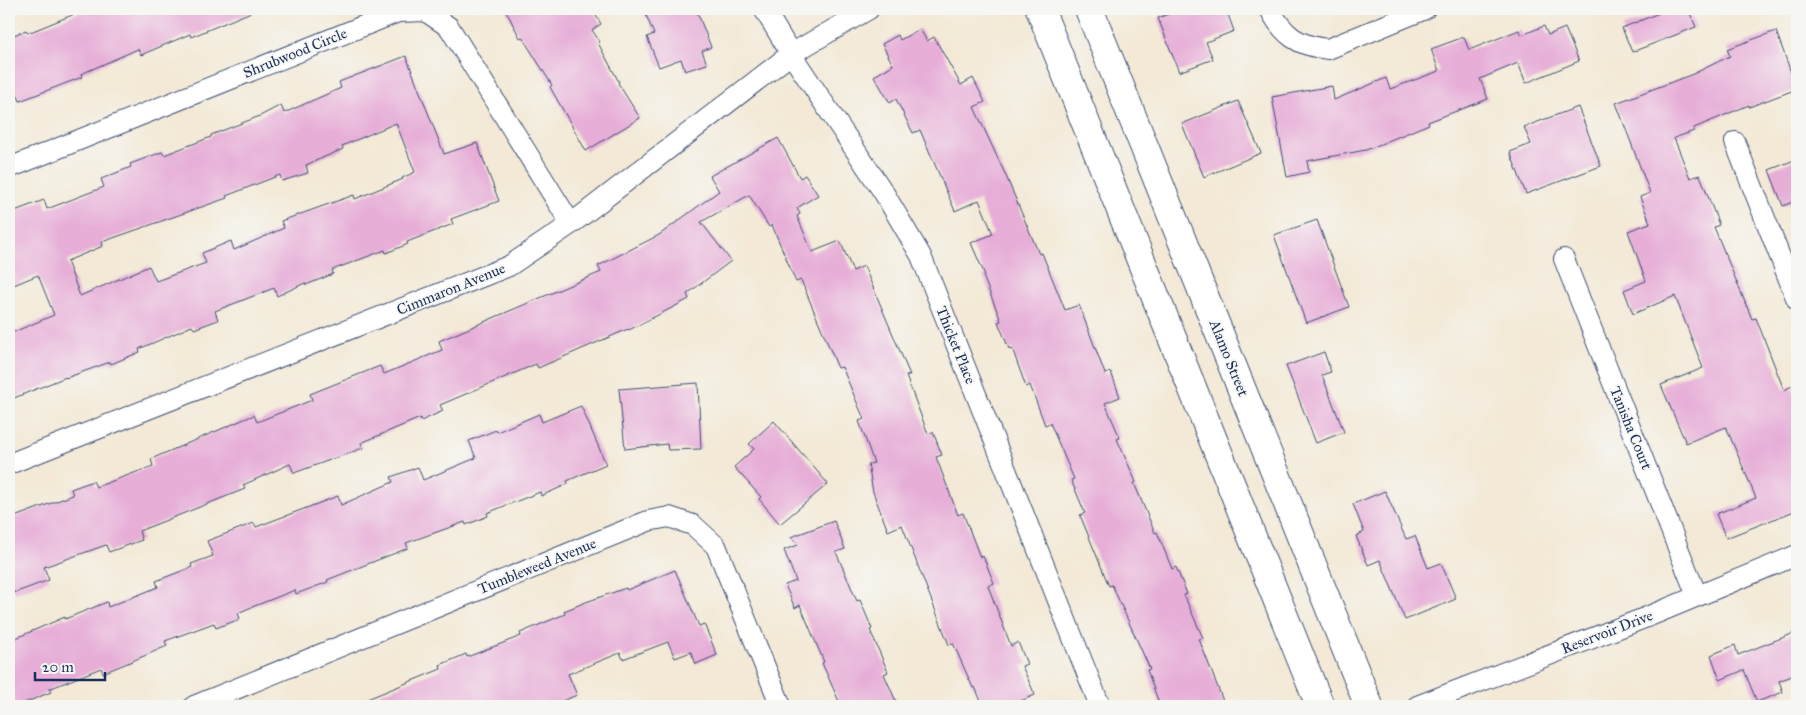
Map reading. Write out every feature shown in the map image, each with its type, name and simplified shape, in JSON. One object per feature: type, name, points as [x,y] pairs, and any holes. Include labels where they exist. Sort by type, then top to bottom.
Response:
[{"type":"main road","points":[[1040,9],[1320,706]]},
{"type":"main road","name":"Alamo Street","points":[[1089,9],[1369,706]]},
{"type":"street","name":"Thicket Place","points":[[764,9],[791,54],[884,193],[921,256],[1100,706]]},
{"type":"street","name":"Cimmaron Avenue","points":[[9,464],[509,266],[571,224],[791,54],[869,9]]},
{"type":"street","points":[[1270,9],[1277,23],[1291,37],[1311,48],[1328,49],[1425,9]]},
{"type":"street","name":"Shrubwood Circle","points":[[9,168],[398,12],[425,11],[449,27],[571,224]]},
{"type":"street","points":[[1735,142],[1797,300]]},
{"type":"street","name":"Tanisha Court","points":[[1564,259],[1697,596]]},
{"type":"street","name":"Tumbleweed Avenue","points":[[194,706],[648,521],[669,518],[693,526],[716,546],[781,706]]},
{"type":"street","name":"Reservoir Drive","points":[[1417,706],[1647,617],[1797,556]]},
{"type":"building","points":[[87,9],[256,10],[191,37],[190,34],[141,55],[138,49],[81,74],[82,77],[20,101],[9,74],[9,37],[26,30],[28,33]]},
{"type":"building","points":[[505,9],[592,9],[601,24],[592,30],[600,42],[598,43],[618,83],[640,118],[586,151],[550,87],[552,85],[522,37],[520,38]]},
{"type":"building","points":[[662,9],[696,9],[711,47],[702,51],[707,64],[685,71],[681,59],[659,67],[647,37],[654,34],[646,15]]},
{"type":"building","points":[[1181,9],[1226,9],[1234,31],[1206,42],[1213,59],[1179,72],[1158,18]]},
{"type":"building","points":[[1669,9],[1688,9],[1696,27],[1632,52],[1622,28]]},
{"type":"building","points":[[1544,26],[1548,35],[1565,28],[1579,61],[1526,83],[1518,63],[1480,79],[1488,99],[1428,122],[1429,124],[1366,150],[1307,161],[1309,172],[1287,177],[1272,97],[1332,86],[1334,100],[1386,78],[1390,89],[1439,71],[1431,49],[1464,37],[1469,50],[1519,30],[1522,35]]},
{"type":"building","points":[[920,29],[927,41],[934,37],[961,85],[973,78],[985,102],[974,107],[1039,254],[1042,253],[1065,310],[1079,305],[1105,374],[1111,372],[1120,397],[1105,403],[1120,438],[1117,439],[1155,533],[1157,532],[1172,569],[1176,567],[1187,594],[1184,595],[1203,638],[1199,639],[1225,706],[1160,706],[1147,670],[1150,669],[1112,585],[1109,586],[1080,515],[1085,513],[1071,480],[1074,479],[1050,423],[1045,425],[1030,385],[1026,387],[1012,348],[1009,349],[998,322],[1001,321],[983,276],[985,275],[971,243],[993,234],[979,200],[955,211],[920,130],[913,133],[896,99],[890,103],[874,76],[893,65],[882,44],[898,35],[900,40]]},
{"type":"building","points":[[1776,31],[1797,89],[1749,107],[1749,105],[1694,128],[1694,131],[1674,138],[1690,178],[1700,175],[1719,225],[1714,227],[1752,319],[1756,318],[1784,390],[1792,386],[1797,398],[1797,510],[1726,538],[1716,514],[1756,498],[1726,427],[1686,443],[1661,385],[1703,368],[1675,296],[1633,314],[1624,290],[1646,281],[1628,231],[1650,223],[1640,197],[1650,193],[1616,103],[1693,74],[1730,56],[1727,49]]},
{"type":"building","points":[[406,56],[444,154],[477,143],[499,201],[451,219],[453,224],[407,242],[408,244],[386,253],[385,250],[332,270],[333,274],[306,285],[305,283],[277,296],[274,288],[215,311],[218,320],[194,329],[192,326],[139,349],[140,352],[111,364],[110,362],[66,377],[9,400],[9,334],[54,315],[38,275],[9,287],[9,213],[44,200],[47,209],[104,187],[101,179],[131,167],[130,164],[162,152],[164,155],[211,137],[211,135],[260,116],[281,105],[284,113],[341,88],[339,82]],"holes":[[[396,123],[415,172],[355,199],[354,195],[281,221],[284,228],[234,250],[231,241],[202,253],[206,263],[156,281],[149,266],[80,296],[67,261],[103,246],[102,242],[227,198],[226,196],[280,175],[282,181],[308,173],[306,165],[343,149],[342,146]]]},
{"type":"building","points":[[1238,101],[1261,153],[1204,177],[1182,124]]},
{"type":"building","points":[[1578,107],[1601,166],[1526,194],[1510,152],[1531,144],[1524,127]]},
{"type":"building","points":[[778,138],[800,178],[805,175],[818,195],[797,208],[800,214],[797,216],[812,252],[840,241],[853,271],[864,266],[910,375],[906,376],[928,434],[933,432],[942,455],[936,457],[958,515],[963,513],[980,557],[983,556],[994,583],[988,586],[1011,646],[1018,642],[1027,664],[1022,666],[1035,695],[1009,706],[983,706],[953,643],[949,645],[902,525],[888,531],[873,492],[868,464],[874,463],[859,421],[864,419],[842,367],[838,368],[801,280],[796,282],[772,225],[769,227],[749,195],[701,222],[731,261],[687,294],[689,299],[629,330],[538,368],[536,364],[440,405],[443,411],[421,421],[420,418],[361,443],[363,448],[294,473],[290,464],[243,485],[245,489],[139,531],[142,540],[109,552],[106,545],[44,567],[49,580],[14,593],[9,580],[9,519],[73,495],[71,489],[93,481],[96,487],[153,466],[151,459],[254,415],[257,422],[312,400],[310,394],[380,366],[384,374],[442,350],[439,341],[601,272],[598,266],[659,235],[719,191],[710,176]]},
{"type":"building","points":[[1797,159],[1797,200],[1783,206],[1769,170]]},
{"type":"building","points":[[1317,220],[1349,307],[1306,323],[1274,235]]},
{"type":"building","points":[[1324,352],[1331,372],[1322,375],[1344,432],[1316,443],[1286,366]]},
{"type":"building","points":[[698,383],[701,449],[668,450],[667,444],[625,449],[619,389]]},
{"type":"building","points":[[581,406],[606,464],[567,481],[568,484],[541,496],[540,492],[487,513],[488,516],[466,525],[465,522],[406,543],[408,548],[327,580],[328,582],[296,594],[295,590],[238,613],[240,619],[216,628],[214,623],[165,641],[167,646],[130,662],[103,673],[101,668],[49,689],[51,692],[17,706],[9,706],[9,641],[65,617],[65,619],[107,602],[108,607],[158,587],[156,581],[192,567],[191,564],[213,556],[207,541],[254,523],[256,527],[338,496],[341,505],[393,482],[391,477],[418,467],[423,480],[476,458],[469,441],[496,430],[497,432],[539,414],[542,422]]},
{"type":"building","points":[[774,421],[828,484],[780,524],[759,499],[761,497],[734,467],[754,449],[749,444]]},
{"type":"building","points":[[1385,491],[1406,539],[1415,536],[1428,568],[1441,563],[1456,599],[1405,620],[1380,560],[1368,565],[1356,536],[1364,532],[1353,504]]},
{"type":"building","points":[[834,521],[845,549],[836,552],[857,601],[860,600],[872,629],[870,630],[888,672],[884,674],[898,706],[841,706],[800,605],[795,608],[785,585],[796,581],[784,550],[798,545],[791,537]]},
{"type":"building","points":[[675,570],[699,626],[704,624],[717,655],[696,664],[691,652],[675,658],[668,642],[623,659],[620,653],[568,674],[577,695],[550,706],[350,706],[441,669],[440,665],[466,654],[467,657],[521,636],[520,633],[565,614],[564,611],[626,588],[627,590]]},
{"type":"building","points":[[1797,632],[1797,674],[1779,681],[1783,692],[1757,702],[1744,670],[1720,680],[1711,655],[1735,645],[1738,655]]}]
